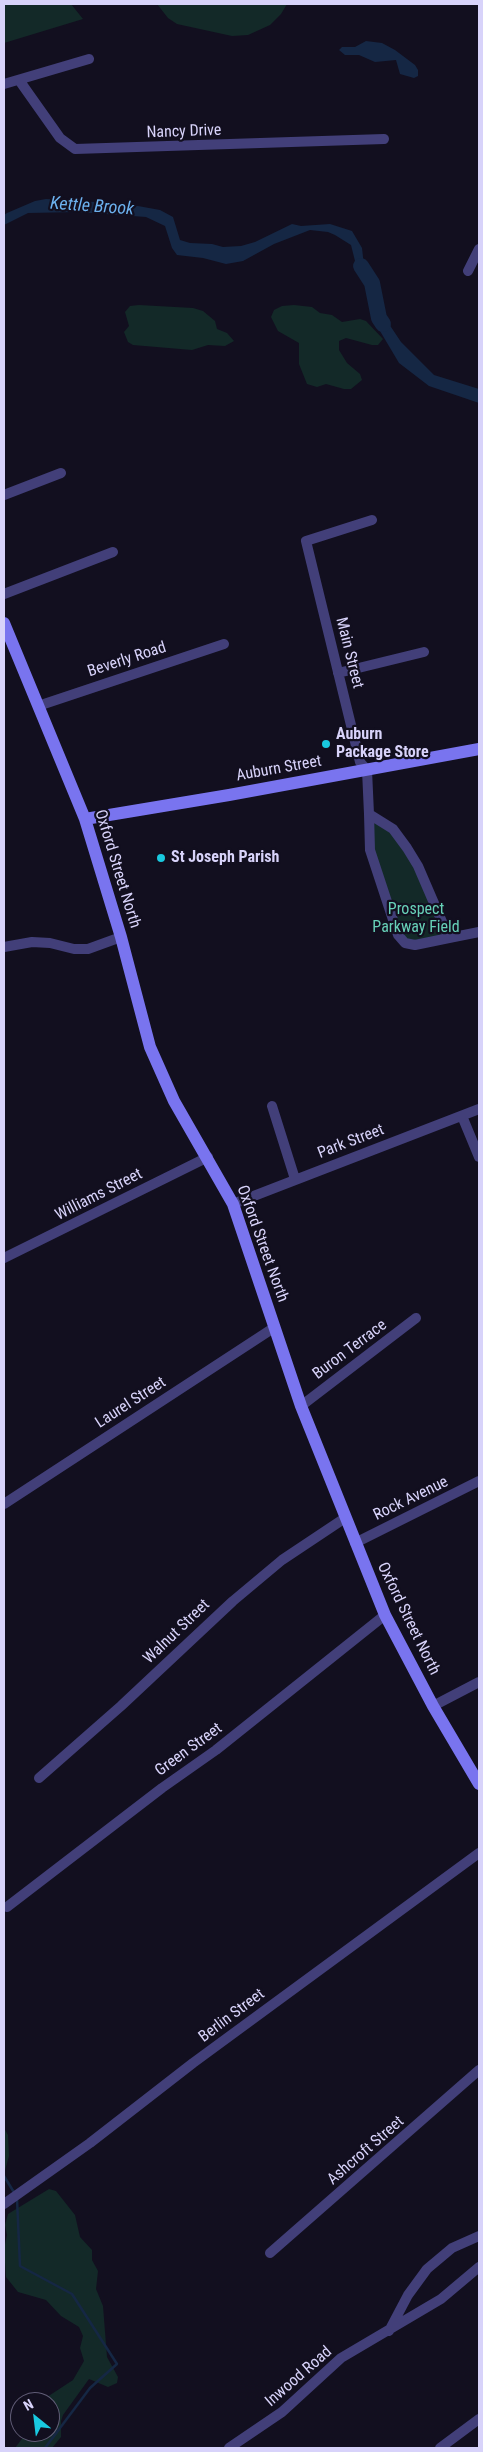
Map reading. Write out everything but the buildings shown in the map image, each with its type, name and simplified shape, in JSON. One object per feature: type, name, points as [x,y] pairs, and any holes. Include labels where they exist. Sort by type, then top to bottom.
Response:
[{"type":"main road","name":"Oxford Street North","points":[[4,623],[85,819],[121,937],[150,1047],[174,1101],[208,1157],[233,1204],[301,1406],[355,1544],[386,1616],[433,1706],[479,1784]]},
{"type":"main road","name":"Auburn Street","points":[[85,819],[479,749]]},
{"type":"street","points":[[4,84],[89,58]]},
{"type":"street","name":"Nancy Drive","points":[[19,80],[60,138],[75,149],[384,140]]},
{"type":"street","points":[[468,271],[479,249]]},
{"type":"street","points":[[4,495],[61,473]]},
{"type":"street","name":"Main Street","points":[[367,770],[360,762],[306,541],[372,520]]},
{"type":"street","points":[[4,594],[113,552]]},
{"type":"street","name":"Beverly Road","points":[[38,706],[224,644]]},
{"type":"street","points":[[338,673],[424,652]]},
{"type":"street","points":[[367,770],[370,850],[398,935],[405,942],[415,946],[479,932]]},
{"type":"street","points":[[369,814],[393,829],[407,848],[418,866],[449,938]]},
{"type":"street","points":[[4,947],[32,942],[50,942],[74,949],[88,949],[121,937]]},
{"type":"street","points":[[272,1106],[295,1179]]},
{"type":"street","name":"Park Street","points":[[233,1204],[479,1109]]},
{"type":"street","points":[[462,1116],[479,1157]]},
{"type":"street","name":"Williams Street","points":[[4,1258],[208,1157]]},
{"type":"street","name":"Buron Terrace","points":[[301,1406],[416,1318]]},
{"type":"street","name":"Laurel Street","points":[[4,1504],[275,1327]]},
{"type":"street","name":"Rock Avenue","points":[[355,1544],[479,1481]]},
{"type":"street","name":"Walnut Street","points":[[39,1778],[121,1706],[227,1606],[282,1560],[345,1518]]},
{"type":"street","name":"Green Street","points":[[7,1907],[162,1788],[216,1750],[386,1616]]},
{"type":"street","points":[[433,1706],[479,1682]]},
{"type":"street","name":"Berlin Street","points":[[11,2199],[90,2143],[193,2063],[479,1853]]},
{"type":"street","name":"Ashcroft Street","points":[[270,2252],[428,2117],[479,2070]]},
{"type":"street","points":[[390,2331],[408,2295],[427,2269],[452,2248],[479,2236]]},
{"type":"street","name":"Inwood Road","points":[[229,2448],[282,2412],[341,2358],[390,2331],[448,2295],[479,2267]]},
{"type":"street","points":[[440,2448],[479,2418]]},
{"type":"green space","points":[[4,4],[71,4],[83,19],[4,43]]},
{"type":"green space","points":[[157,4],[287,4],[281,14],[270,25],[248,35],[232,36],[177,24],[168,18]]},
{"type":"green space","points":[[130,306],[193,308],[203,311],[215,321],[217,329],[227,333],[234,341],[225,346],[208,345],[192,350],[133,345],[128,342],[124,332],[129,326],[125,312]]},
{"type":"green space","points":[[282,306],[312,307],[320,313],[332,315],[342,322],[360,319],[366,321],[383,339],[378,345],[346,338],[339,341],[339,350],[347,363],[360,374],[362,380],[351,389],[326,384],[317,387],[307,384],[299,364],[299,343],[278,331],[271,317],[274,310]]},
{"type":"green space","name":"Prospect Parkway Field","points":[[369,814],[398,835],[449,938],[430,943],[403,940],[370,847]]},
{"type":"green space","points":[[4,2128],[8,2135],[9,2156],[4,2174]]},
{"type":"green space","points":[[49,2189],[56,2191],[75,2215],[80,2237],[92,2250],[92,2260],[98,2271],[96,2289],[103,2306],[107,2357],[118,2377],[117,2383],[108,2387],[89,2379],[63,2415],[60,2438],[60,2392],[55,2392],[73,2380],[84,2361],[80,2348],[83,2336],[79,2327],[61,2316],[46,2300],[18,2292],[6,2277],[4,2249],[7,2235],[5,2225],[8,2214]]},
{"type":"green space","points":[[20,2442],[57,2442],[52,2448],[15,2448]]},
{"type":"water","points":[[366,41],[382,43],[395,50],[415,65],[418,70],[418,76],[414,78],[400,74],[396,60],[375,62],[359,55],[345,55],[339,50],[342,47],[355,47]]},
{"type":"water","name":"Kettle Brook","points":[[46,199],[127,204],[160,210],[173,217],[180,240],[223,247],[241,246],[255,242],[292,224],[301,226],[330,224],[352,231],[362,248],[364,266],[379,286],[385,318],[401,342],[434,375],[479,389],[479,403],[429,386],[399,363],[380,331],[375,289],[356,265],[351,245],[335,235],[328,232],[310,230],[274,244],[243,261],[226,264],[203,258],[177,255],[172,248],[165,226],[146,217],[78,212],[28,213],[4,225],[4,215],[7,213],[35,201]]},
{"type":"waterway","name":"Kettle Brook","points":[[361,266],[372,283],[379,318],[383,324]]},
{"type":"waterway","points":[[4,2176],[15,2194]]},
{"type":"waterway","points":[[17,2199],[20,2266],[72,2294],[117,2364],[90,2388],[45,2448]]},
{"type":"place","name":"Auburn Package Store","points":[[326,744]]},
{"type":"place","name":"St Joseph Parish","points":[[161,858]]}]
